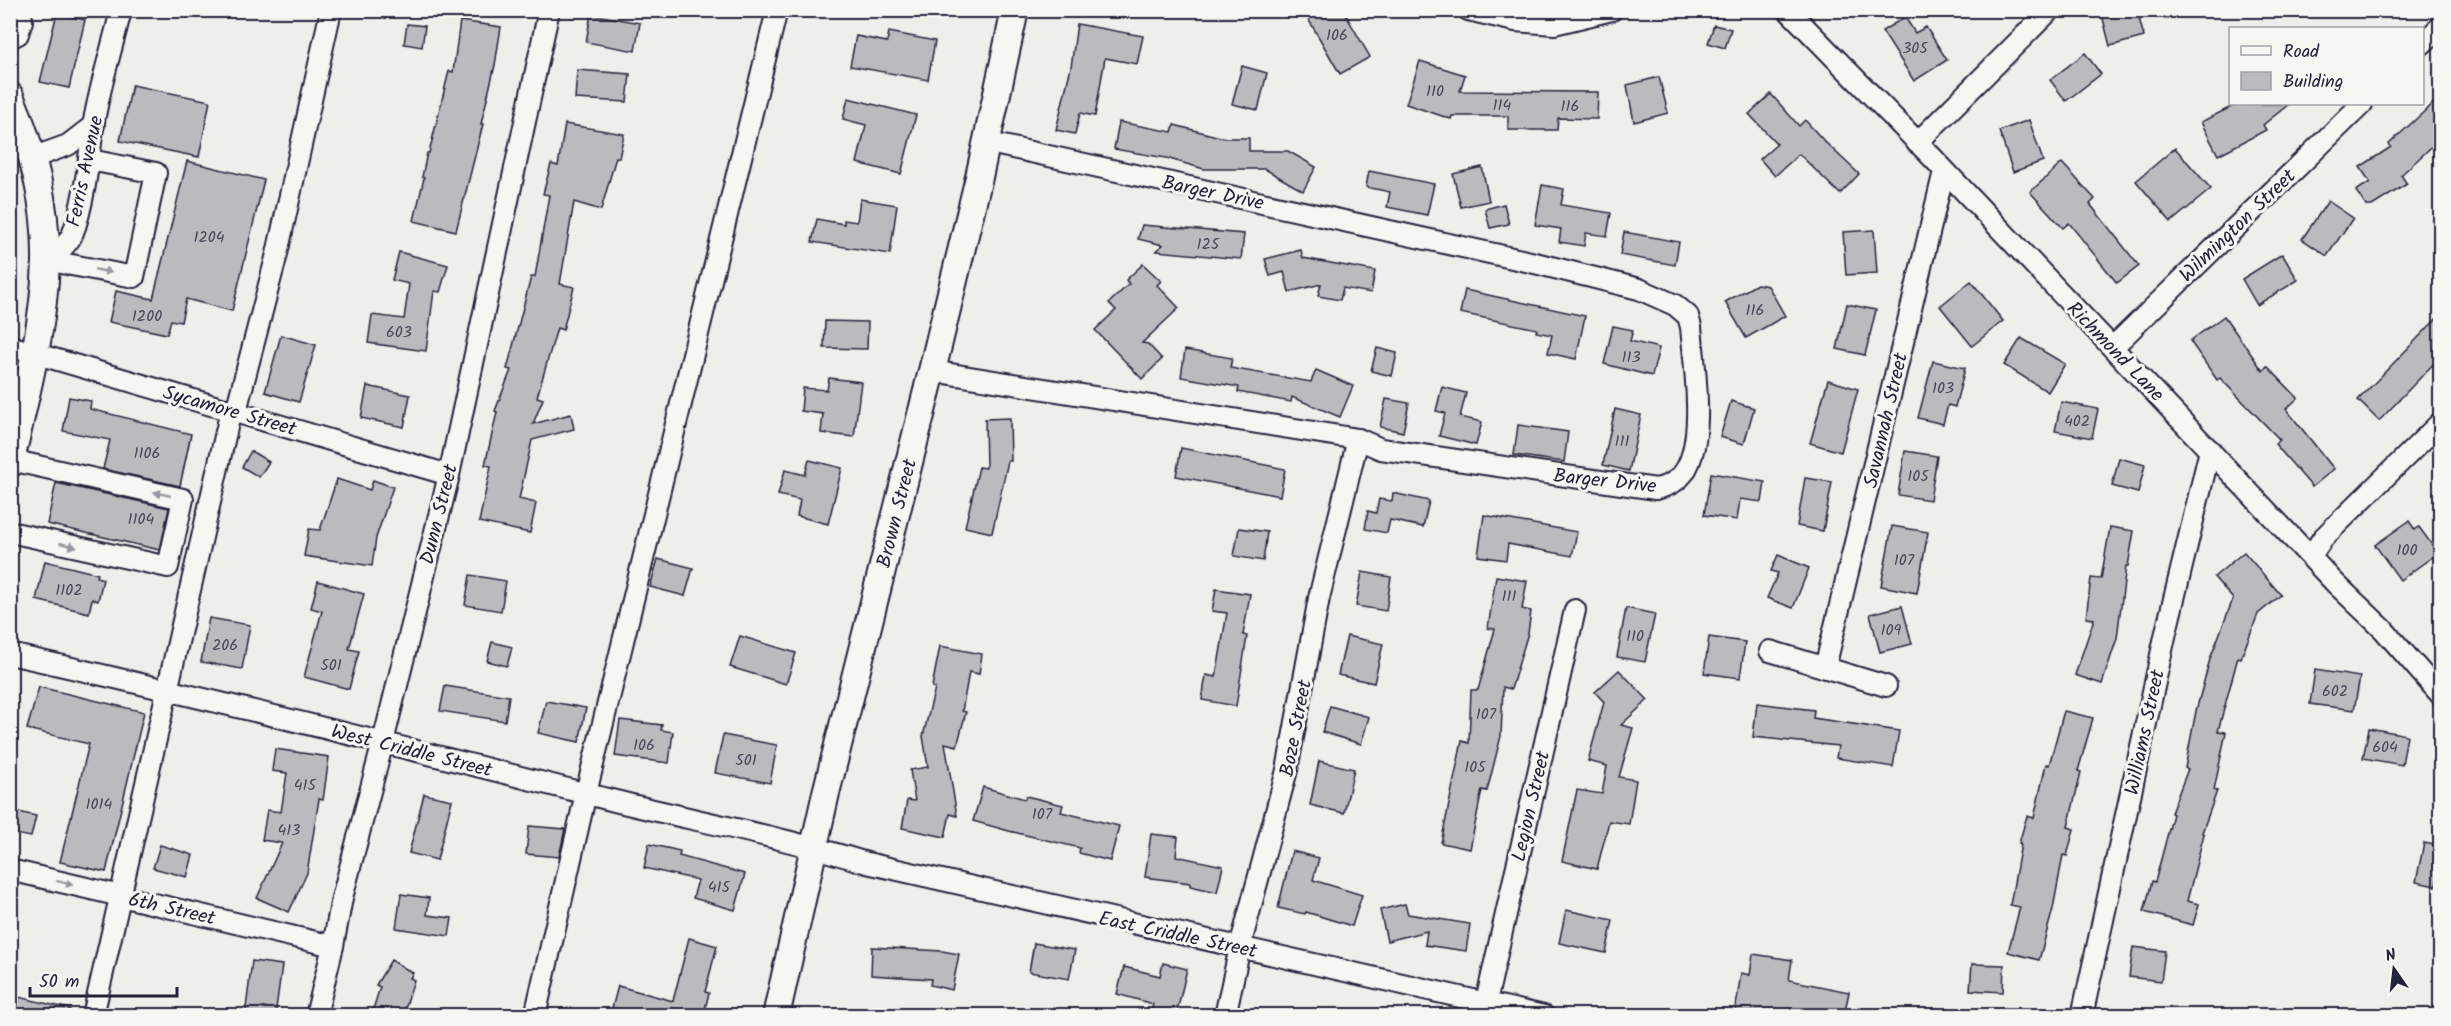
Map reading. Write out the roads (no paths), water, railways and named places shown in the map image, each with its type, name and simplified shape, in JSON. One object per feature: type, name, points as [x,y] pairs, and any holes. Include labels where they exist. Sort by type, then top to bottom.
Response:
[{"type":"main road","name":"Brown Street","points":[[776,1016],[814,846],[932,371],[1015,10]]},
{"type":"main road","points":[[10,96],[33,158],[43,209],[46,260],[40,328],[23,350],[11,462]]},
{"type":"street","points":[[10,38],[18,34],[22,21],[21,10]]},
{"type":"street","name":"Ferris Avenue","points":[[46,260],[63,248],[72,235],[90,160],[94,125],[121,10]]},
{"type":"street","points":[[93,1016],[194,572],[233,410],[278,254],[332,10]]},
{"type":"street","name":"Dunn Street","points":[[315,1016],[333,946],[342,898],[449,475],[549,10]]},
{"type":"street","points":[[535,1016],[586,793],[777,10]]},
{"type":"street","points":[[1468,10],[1515,21],[1554,24],[1612,10]]},
{"type":"street","name":"Richmond Lane","points":[[1788,10],[2113,347],[2335,583],[2383,629],[2440,694]]},
{"type":"street","points":[[1917,143],[2050,10]]},
{"type":"street","points":[[2424,42],[2440,27]]},
{"type":"street","name":"Wilmington Street","points":[[2113,347],[2361,105]]},
{"type":"street","points":[[33,158],[68,145],[94,125]]},
{"type":"street","name":"Barger Drive","points":[[932,371],[1358,439],[1381,449],[1656,489],[1670,485],[1681,477],[1690,463],[1698,422],[1691,327],[1688,316],[1662,297],[1628,286],[1535,263],[985,142]]},
{"type":"street","points":[[46,260],[134,277],[156,173],[90,160]]},
{"type":"street","name":"Savannah Street","points":[[1825,668],[1944,171]]},
{"type":"street","name":"Sycamore Street","points":[[23,350],[449,475]]},
{"type":"street","points":[[2311,556],[2324,538],[2440,423]]},
{"type":"street","name":"Boze Street","points":[[1225,1016],[1240,947],[1287,770],[1319,598],[1358,439]]},
{"type":"street","name":"Williams Street","points":[[2082,1016],[2166,632],[2210,450]]},
{"type":"street","points":[[11,462],[183,499],[168,567]]},
{"type":"street","points":[[10,532],[194,572]]},
{"type":"street","name":"Legion Street","points":[[1486,1002],[1575,610]]},
{"type":"street","points":[[1770,651],[1886,686]]},
{"type":"street","name":"West Criddle Street","points":[[10,654],[167,689],[586,793],[814,846]]},
{"type":"street","name":"East Criddle Street","points":[[814,846],[867,863],[1544,1016]]},
{"type":"street","name":"6th Street","points":[[10,870],[333,946]]}]
